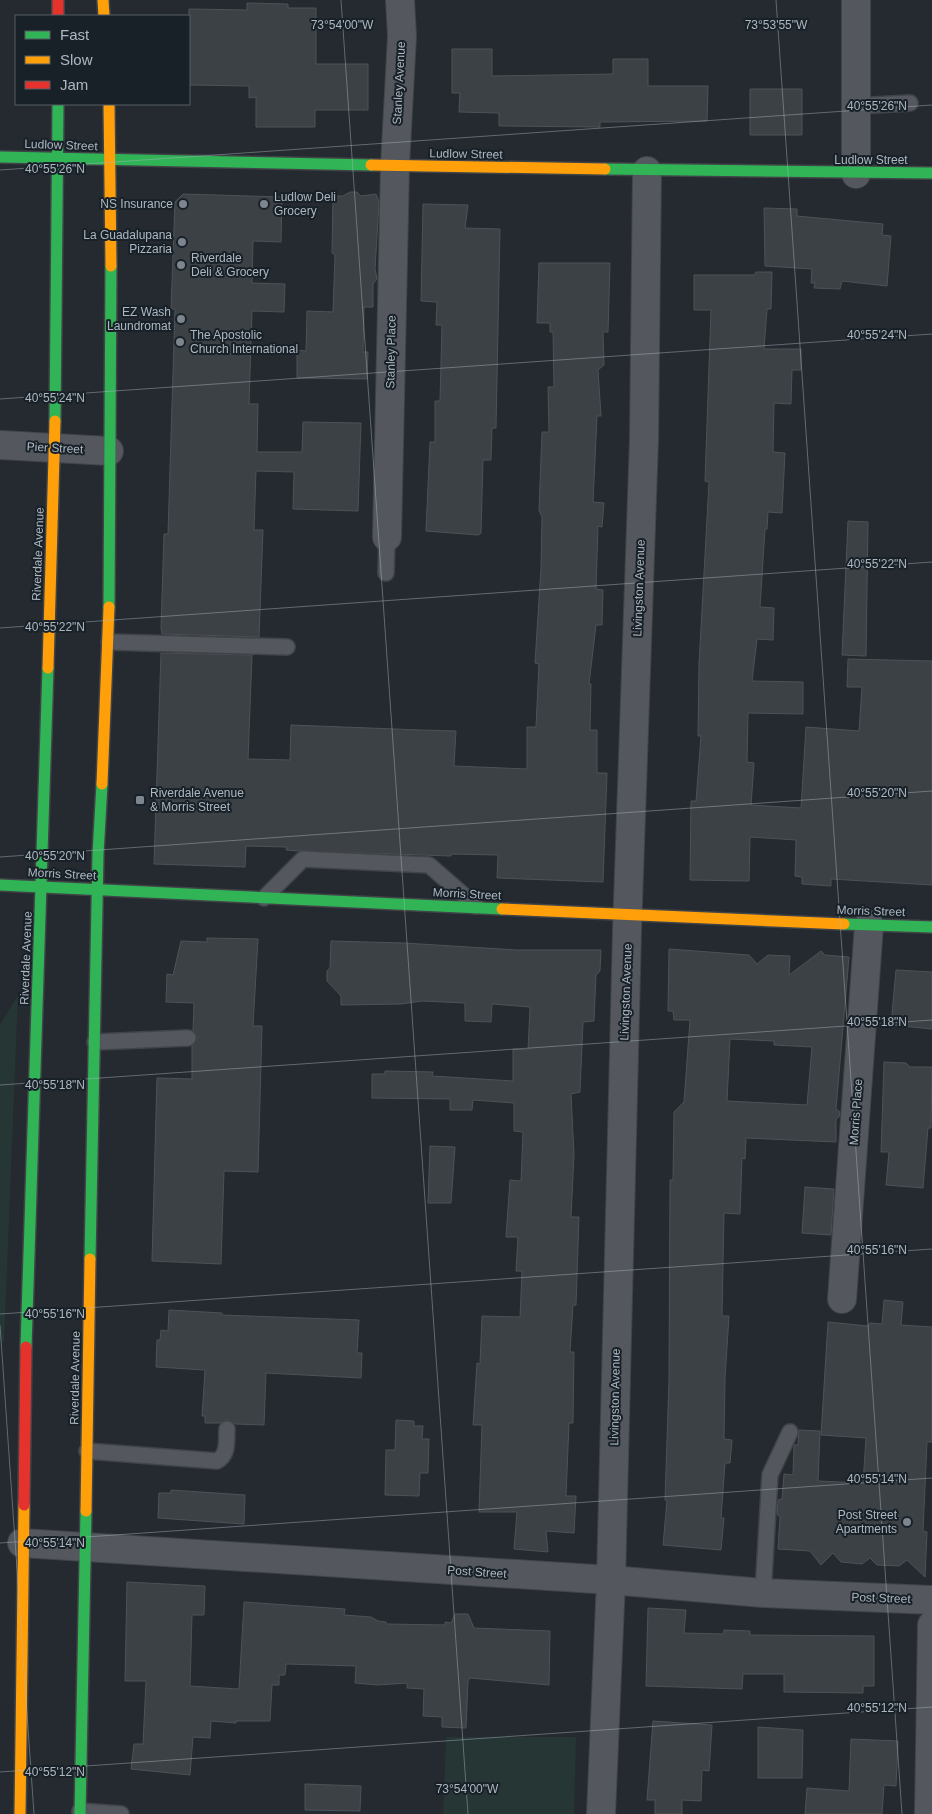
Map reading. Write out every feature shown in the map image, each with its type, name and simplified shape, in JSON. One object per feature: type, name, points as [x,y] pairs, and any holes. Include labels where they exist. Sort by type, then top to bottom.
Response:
[{"type":"main road","points":[[58,0],[58,15]]},
{"type":"main road","points":[[103,0],[104,15]]},
{"type":"main road","name":"Riverdale Avenue","points":[[20,1814],[22,1543],[27,1292],[56,448],[58,105]]},
{"type":"main road","name":"Riverdale Avenue","points":[[80,1813],[98,890],[109,642],[111,161],[109,105]]},
{"type":"main road","name":"Ludlow Street","points":[[0,157],[111,161],[647,171],[856,174],[932,173]]},
{"type":"main road","name":"Morris Street","points":[[0,885],[628,915],[932,927]]},
{"type":"street","name":"Stanley Avenue","points":[[395,166],[402,36],[400,0]]},
{"type":"street","points":[[856,0],[856,174]]},
{"type":"street","name":"Stanley Place","points":[[387,537],[395,166]]},
{"type":"street","name":"Livingston Avenue","points":[[601,1814],[611,1580],[628,915],[644,449],[647,171]]},
{"type":"street","name":"Pier Street","points":[[0,445],[110,451]]},
{"type":"street","name":"Morris Place","points":[[842,1299],[869,925]]},
{"type":"street","name":"Post Street","points":[[22,1543],[611,1580],[763,1593],[932,1600]]},
{"type":"street","points":[[929,1814],[932,1625]]},
{"type":"lane","points":[[856,106],[910,103]]},
{"type":"lane","points":[[386,573],[387,537]]},
{"type":"lane","points":[[109,642],[287,647]]},
{"type":"lane","points":[[264,898],[303,859],[332,860],[429,865],[478,908]]},
{"type":"lane","points":[[95,1042],[188,1038]]},
{"type":"lane","points":[[87,1451],[217,1461],[224,1457],[226,1452],[227,1429]]},
{"type":"lane","points":[[763,1593],[770,1475],[790,1432]]},
{"type":"lane","points":[[80,1813],[121,1814]]},
{"type":"shaded area","points":[[18,995],[4,1343],[0,1340],[0,1025]]},
{"type":"shaded area","points":[[446,1737],[576,1737],[574,1814],[443,1814]]},
{"type":"building","points":[[247,3],[288,4],[288,8],[316,8],[316,64],[368,64],[368,110],[315,110],[315,127],[256,127],[256,97],[249,98],[249,86],[190,85],[189,9],[247,10]]},
{"type":"building","points":[[452,49],[492,49],[492,76],[613,74],[613,59],[648,59],[648,86],[708,86],[707,121],[600,122],[600,127],[499,126],[499,113],[459,112],[460,93],[452,93]]},
{"type":"building","points":[[750,89],[802,89],[802,135],[750,135]]},
{"type":"building","points":[[350,192],[357,192],[361,196],[376,194],[379,202],[375,269],[377,279],[373,284],[373,307],[364,307],[363,352],[368,352],[367,379],[297,378],[297,350],[306,351],[307,311],[333,312],[335,255],[332,253],[333,196],[343,196]]},
{"type":"building","points":[[183,194],[282,197],[281,242],[253,241],[252,283],[285,284],[284,312],[252,311],[249,404],[258,404],[257,452],[302,452],[303,422],[361,423],[358,511],[293,509],[294,472],[256,471],[254,530],[263,530],[259,637],[162,634],[164,534],[168,534],[175,309],[171,309],[175,202]]},
{"type":"building","points":[[423,204],[468,205],[465,228],[500,229],[496,428],[492,428],[491,460],[483,460],[481,533],[478,535],[426,531],[430,442],[435,442],[435,401],[440,401],[442,325],[436,325],[437,302],[421,301]]},
{"type":"building","points":[[764,208],[797,209],[797,216],[883,224],[882,235],[891,236],[887,286],[842,281],[840,289],[814,288],[815,283],[811,283],[812,269],[765,266]]},
{"type":"building","points":[[539,263],[610,263],[608,332],[603,332],[604,365],[598,370],[601,416],[597,416],[593,502],[604,503],[602,527],[598,526],[596,589],[603,590],[602,625],[596,625],[589,684],[591,684],[590,730],[597,730],[597,773],[607,773],[603,882],[497,878],[498,855],[451,854],[451,856],[299,851],[286,850],[287,847],[246,846],[245,867],[154,864],[161,653],[252,655],[248,759],[290,760],[291,725],[456,731],[454,766],[527,769],[527,727],[536,727],[539,664],[535,663],[541,568],[542,517],[539,510],[542,432],[549,432],[548,387],[554,387],[553,332],[550,332],[550,323],[537,323]]},
{"type":"building","points":[[756,272],[772,272],[771,309],[767,309],[764,349],[801,349],[801,370],[792,370],[791,404],[774,403],[773,452],[785,453],[782,513],[768,512],[767,529],[765,529],[760,607],[774,608],[773,640],[757,639],[752,681],[803,682],[803,714],[748,713],[747,762],[754,763],[751,805],[801,808],[806,727],[859,731],[862,687],[847,687],[848,659],[932,661],[932,885],[831,879],[831,886],[802,884],[802,877],[795,876],[796,840],[750,837],[749,881],[690,880],[691,801],[696,801],[701,736],[698,736],[699,664],[709,482],[705,481],[711,310],[694,310],[694,275],[754,275]]},
{"type":"building","points":[[848,521],[868,522],[866,656],[842,655]]},
{"type":"building","points":[[207,938],[258,939],[253,1026],[262,1026],[258,1172],[224,1171],[221,1264],[152,1261],[157,1078],[192,1079],[192,1046],[197,1038],[193,1030],[194,1003],[166,1002],[167,974],[173,975],[181,941],[207,942]]},
{"type":"building","points":[[331,941],[404,943],[517,950],[601,950],[600,971],[596,975],[594,1021],[583,1022],[580,1092],[571,1094],[574,1154],[571,1217],[579,1217],[576,1305],[573,1305],[570,1352],[574,1352],[573,1423],[569,1423],[566,1496],[576,1496],[574,1533],[546,1531],[548,1552],[514,1549],[517,1512],[479,1512],[482,1425],[473,1425],[477,1363],[480,1364],[482,1316],[520,1317],[522,1271],[516,1271],[518,1237],[506,1237],[510,1180],[521,1181],[523,1132],[514,1131],[514,1103],[473,1100],[472,1110],[450,1110],[450,1099],[372,1098],[372,1074],[385,1074],[385,1071],[433,1072],[432,1076],[513,1081],[513,1049],[528,1050],[530,1007],[492,1004],[491,1022],[465,1021],[465,1003],[422,1001],[401,1004],[341,1005],[341,996],[327,981],[327,971],[330,968]]},
{"type":"building","points":[[669,949],[749,955],[757,964],[768,955],[790,956],[789,975],[821,951],[825,955],[849,957],[836,1109],[840,1112],[839,1117],[836,1119],[836,1142],[746,1138],[745,1159],[742,1158],[740,1214],[724,1213],[722,1316],[729,1316],[724,1439],[732,1440],[730,1463],[725,1463],[721,1518],[724,1518],[721,1550],[663,1545],[667,1501],[665,1500],[669,1380],[670,1180],[673,1180],[674,1112],[684,1102],[690,1020],[674,1020],[673,1011],[668,1011]],"holes":[[[730,1039],[774,1041],[774,1045],[812,1047],[807,1105],[727,1101]]]},
{"type":"building","points":[[896,970],[932,972],[932,1029],[891,1025]]},
{"type":"building","points":[[884,1062],[906,1063],[910,1067],[932,1067],[931,1128],[928,1128],[923,1188],[886,1185],[889,1152],[881,1152]]},
{"type":"building","points":[[430,1146],[455,1147],[451,1203],[428,1203]]},
{"type":"building","points":[[805,1187],[834,1189],[831,1235],[802,1233]]},
{"type":"building","points":[[884,1300],[903,1302],[901,1325],[932,1327],[932,1442],[927,1442],[923,1531],[927,1532],[925,1577],[907,1560],[899,1566],[877,1565],[870,1558],[862,1564],[841,1562],[833,1553],[821,1565],[810,1551],[778,1549],[780,1517],[777,1514],[778,1500],[782,1499],[784,1474],[793,1475],[794,1445],[798,1445],[799,1430],[820,1431],[818,1481],[863,1483],[866,1438],[821,1435],[828,1322],[868,1326],[870,1323],[882,1324]]},
{"type":"building","points":[[169,1310],[222,1313],[222,1315],[359,1320],[357,1353],[362,1353],[361,1378],[266,1373],[264,1425],[235,1424],[227,1420],[220,1423],[205,1423],[205,1416],[202,1416],[205,1370],[156,1367],[157,1340],[160,1340],[161,1330],[168,1331]]},
{"type":"building","points":[[396,1420],[414,1421],[414,1426],[423,1426],[422,1439],[429,1439],[428,1473],[420,1473],[419,1496],[385,1495],[386,1450],[395,1450]]},
{"type":"building","points":[[171,1490],[245,1495],[244,1524],[158,1518],[159,1493],[171,1493]]},
{"type":"building","points":[[127,1582],[205,1586],[204,1615],[192,1615],[190,1686],[239,1689],[244,1602],[345,1609],[344,1615],[371,1617],[378,1621],[386,1622],[386,1624],[445,1625],[445,1622],[451,1623],[455,1614],[468,1614],[474,1628],[550,1631],[549,1685],[470,1678],[468,1681],[466,1728],[442,1727],[442,1717],[423,1716],[424,1689],[407,1688],[407,1683],[378,1685],[355,1683],[356,1666],[286,1664],[285,1675],[279,1675],[279,1685],[272,1685],[270,1721],[236,1721],[236,1723],[211,1721],[210,1738],[193,1737],[190,1775],[131,1769],[134,1744],[143,1744],[146,1681],[125,1681]]},
{"type":"building","points":[[648,1608],[686,1610],[684,1633],[723,1634],[724,1630],[750,1631],[750,1635],[874,1636],[874,1686],[863,1686],[863,1693],[784,1692],[784,1674],[743,1674],[742,1689],[646,1686]]},
{"type":"building","points":[[653,1721],[712,1725],[709,1771],[702,1770],[701,1801],[682,1800],[682,1814],[655,1814],[655,1800],[647,1800]]},
{"type":"building","points":[[758,1727],[803,1730],[802,1778],[758,1778]]},
{"type":"building","points":[[851,1739],[898,1741],[896,1786],[884,1785],[882,1814],[805,1814],[807,1788],[849,1791]]},
{"type":"building","points":[[305,1784],[361,1786],[360,1811],[305,1810]]},
{"type":"traffic: fast","points":[[55,421],[58,105]]},
{"type":"traffic: fast","points":[[0,157],[371,165]]},
{"type":"traffic: fast","points":[[605,169],[932,173]]},
{"type":"traffic: fast","points":[[109,607],[111,266]]},
{"type":"traffic: fast","points":[[26,1347],[48,668]]},
{"type":"traffic: fast","points":[[90,1259],[98,854],[102,784]]},
{"type":"traffic: fast","points":[[0,885],[502,909]]},
{"type":"traffic: fast","points":[[844,924],[932,927]]},
{"type":"traffic: fast","points":[[80,1814],[86,1511]]},
{"type":"traffic: slow","points":[[103,0],[104,15]]},
{"type":"traffic: slow","points":[[109,105],[111,266]]},
{"type":"traffic: slow","points":[[371,165],[605,169]]},
{"type":"traffic: slow","points":[[48,668],[55,421]]},
{"type":"traffic: slow","points":[[102,784],[109,607]]},
{"type":"traffic: slow","points":[[502,909],[844,924]]},
{"type":"traffic: slow","points":[[86,1511],[90,1259]]},
{"type":"traffic: slow","points":[[20,1814],[24,1505]]},
{"type":"traffic: jam","points":[[58,0],[58,15]]},
{"type":"traffic: jam","points":[[24,1505],[26,1347]]},
{"type":"place","name":"NS Insurance","points":[[183,204]]},
{"type":"place","name":"Ludlow Deli Grocery","points":[[264,204]]},
{"type":"place","name":"La Guadalupana Pizzaria","points":[[182,242]]},
{"type":"place","name":"Riverdale Deli & Grocery","points":[[181,265]]},
{"type":"place","name":"EZ Wash Laundromat","points":[[181,319]]},
{"type":"place","name":"The Apostolic Church International","points":[[180,342]]},
{"type":"place","name":"Riverdale Avenue & Morris Street","points":[[140,800]]},
{"type":"place","name":"Post Street Apartments","points":[[907,1522]]}]
